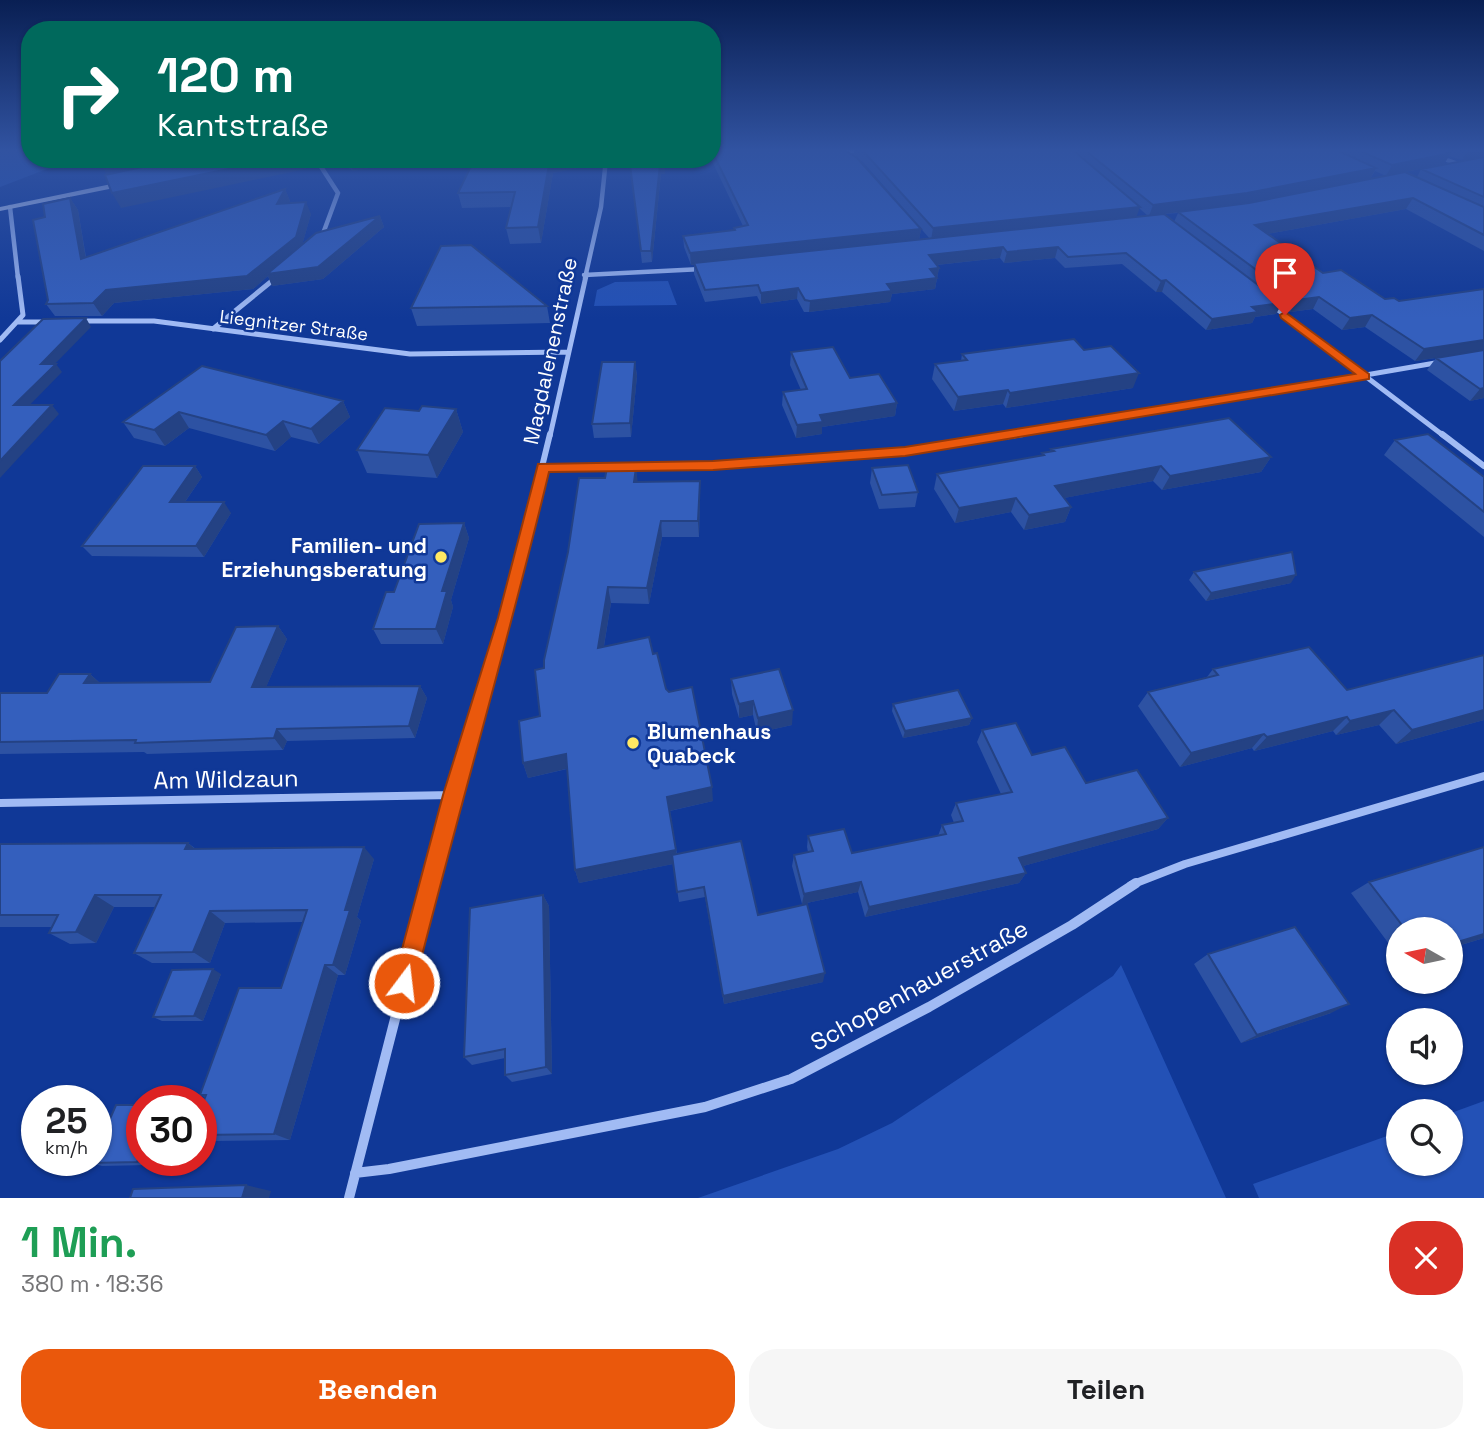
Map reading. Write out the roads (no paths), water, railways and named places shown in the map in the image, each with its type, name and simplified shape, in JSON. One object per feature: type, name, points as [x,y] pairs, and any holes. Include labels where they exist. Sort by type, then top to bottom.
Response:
[{"type":"street","points":[[0,209],[10,207],[23,315],[0,340]]},
{"type":"street","points":[[318,242],[324,236],[333,207]]},
{"type":"street","name":"Magdalenenstraße","points":[[349,1198],[453,795],[506,618],[543,467],[600,207]]},
{"type":"street","points":[[584,275],[710,268]]},
{"type":"street","points":[[213,329],[284,271]]},
{"type":"street","points":[[1272,305],[1484,466]]},
{"type":"street","points":[[18,322],[60,321]]},
{"type":"street","name":"Liegnitzer Straße","points":[[73,321],[154,321],[410,354],[567,352]]},
{"type":"street","points":[[543,467],[713,465],[905,452],[1451,360]]},
{"type":"street","name":"Schopenhauerstraße","points":[[355,1173],[479,1152],[705,1107],[791,1079],[929,1007],[1072,925],[1129,885],[1185,864],[1484,776]]},
{"type":"street","name":"Am Wildzaun","points":[[0,803],[453,795]]},
{"type":"place","name":"Familien- und Erziehungsberatung","points":[[441,557]]},
{"type":"place","name":"Blumenhaus Quabeck","points":[[633,743]]}]
